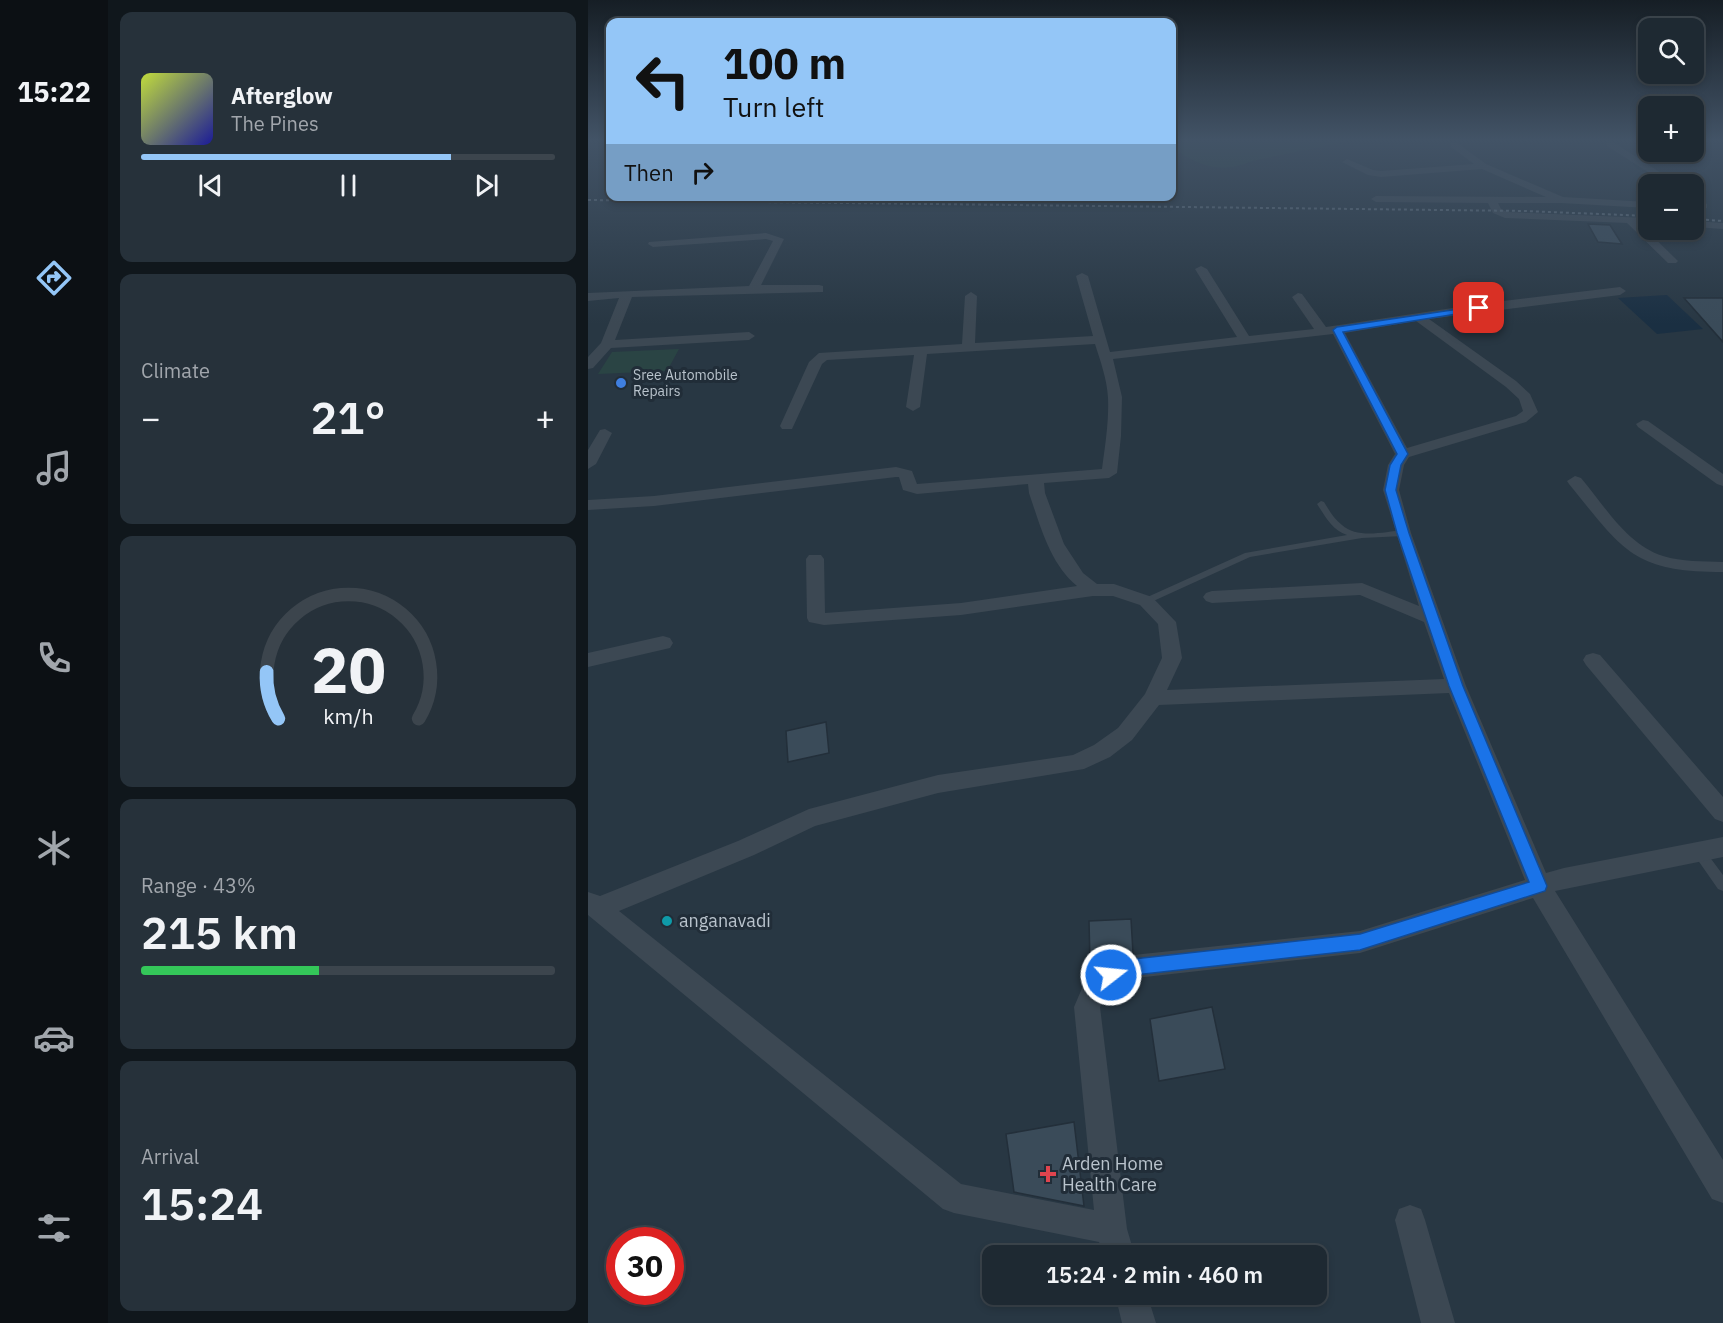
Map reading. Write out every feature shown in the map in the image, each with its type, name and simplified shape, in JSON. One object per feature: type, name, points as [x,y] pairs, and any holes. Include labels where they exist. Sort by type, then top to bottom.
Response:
[{"type":"street","points":[[1492,201],[1497,211],[1505,215],[1638,220]]},
{"type":"street","points":[[1574,201],[1638,204]]},
{"type":"street","points":[[1630,220],[1672,261]]},
{"type":"street","points":[[1704,225],[1723,226]]},
{"type":"street","points":[[653,244],[766,236],[779,239],[753,289]]},
{"type":"street","points":[[1201,269],[1246,342]]},
{"type":"street","points":[[588,505],[654,501],[896,472],[906,474],[909,487],[917,489],[1108,473],[1114,436],[1115,397],[1106,356],[1099,340],[1082,276]]},
{"type":"street","points":[[588,297],[753,289],[819,289]]},
{"type":"street","points":[[1106,356],[1246,342],[1620,291]]},
{"type":"street","points":[[588,365],[607,344],[627,294]]},
{"type":"street","points":[[968,348],[971,296]]},
{"type":"street","points":[[1298,297],[1330,331],[1402,454]]},
{"type":"street","points":[[1418,317],[1511,384],[1525,398],[1531,412],[1521,419],[1402,454],[1396,465],[1391,490],[1432,618],[1456,686],[1539,886],[1723,1188]]},
{"type":"street","points":[[607,344],[748,336]]},
{"type":"street","points":[[787,426],[816,362],[824,356],[1099,340]]},
{"type":"street","points":[[913,407],[921,351]]},
{"type":"street","points":[[1642,424],[1723,481]]},
{"type":"street","points":[[588,464],[605,433]]},
{"type":"street","points":[[1036,479],[1036,493],[1055,544],[1077,578],[1093,590]]},
{"type":"street","points":[[1575,481],[1628,543],[1645,555],[1664,563],[1723,567]]},
{"type":"street","points":[[593,904],[746,848],[809,818],[938,784],[1076,763],[1102,751],[1125,734],[1153,698],[1172,658],[1167,622],[1146,601],[1114,590],[1093,590],[961,609],[816,618],[814,559]]},
{"type":"street","points":[[1212,597],[1362,589],[1432,618]]},
{"type":"street","points":[[588,660],[663,643]]},
{"type":"street","points":[[1593,660],[1723,813]]},
{"type":"street","points":[[1153,698],[1456,686]]},
{"type":"street","points":[[1116,1245],[1111,1229],[1087,1007],[1098,981],[1124,968],[1360,942],[1564,878],[1711,849]]},
{"type":"street","points":[[593,904],[954,1198],[1111,1229]]},
{"type":"street","points":[[1410,1220],[1438,1323]]},
{"type":"street","points":[[1134,1305],[1139,1323]]},
{"type":"lane","points":[[1321,504],[1339,528],[1364,535]]},
{"type":"lane","points":[[1146,601],[1248,555],[1364,535],[1403,533]]},
{"type":"lane","points":[[1711,849],[1723,885]]},
{"type":"green space","points":[[679,349],[667,371],[598,374],[612,352]]},
{"type":"water","points":[[1667,295],[1703,329],[1657,334],[1618,298]]},
{"type":"building","points":[[1588,224],[1610,225],[1622,244],[1598,242]]},
{"type":"building","points":[[1684,298],[1723,298],[1723,342]]},
{"type":"building","points":[[826,722],[829,753],[788,762],[786,731]]},
{"type":"building","points":[[1131,919],[1133,953],[1123,954],[1105,962],[1090,963],[1089,921]]},
{"type":"building","points":[[1212,1007],[1225,1069],[1159,1081],[1150,1019]]},
{"type":"building","points":[[1074,1122],[1084,1206],[1014,1192],[1006,1134]]},
{"type":"railway","points":[[673,201],[1526,211],[1638,216]]},
{"type":"railway","points":[[1704,220],[1723,221]]},
{"type":"place","name":"Sree Automobile Repairs","points":[[621,383]]},
{"type":"place","name":"anganavadi","points":[[667,921]]},
{"type":"place","name":"Arden Home Health Care","points":[[1048,1174]]},
{"type":"route","points":[[1111,975],[1124,968],[1360,942],[1539,886],[1456,686],[1403,533],[1391,490],[1396,465],[1402,454],[1337,330],[1479,308]]}]
